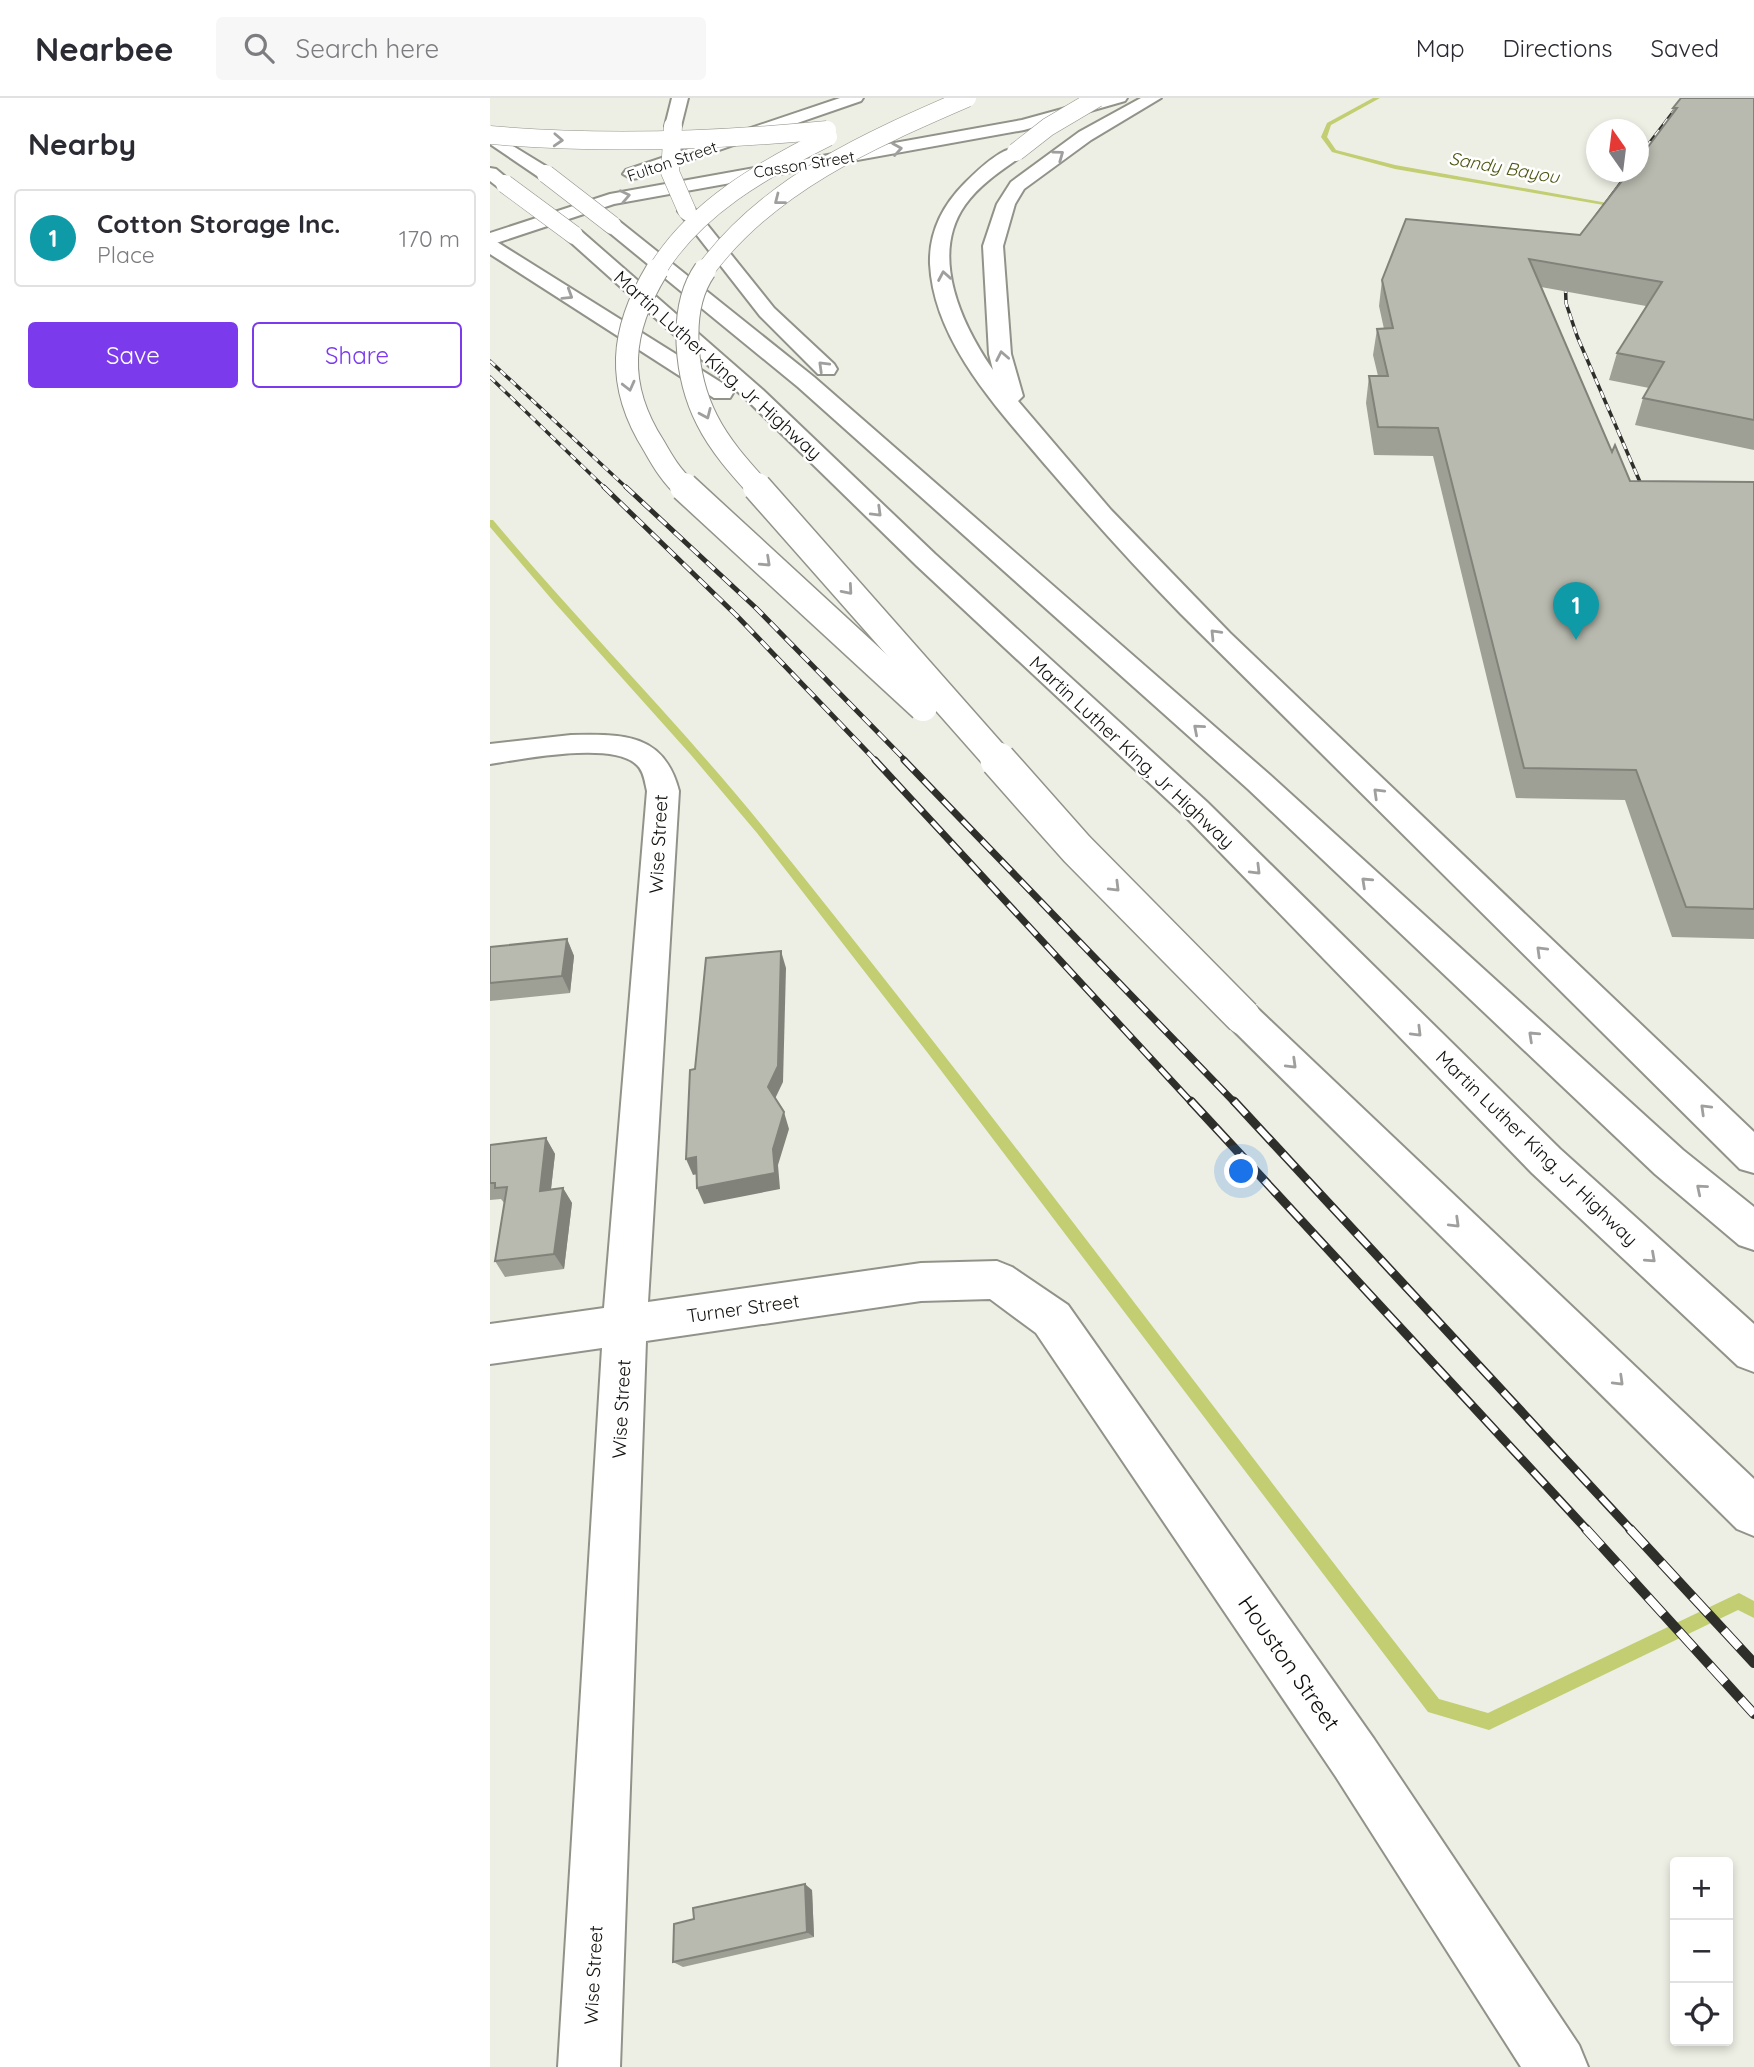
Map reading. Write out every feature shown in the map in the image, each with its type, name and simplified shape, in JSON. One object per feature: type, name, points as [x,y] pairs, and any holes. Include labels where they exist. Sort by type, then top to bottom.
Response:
[{"type":"main road","points":[[680,98],[673,126],[670,172],[687,211],[766,312],[843,386],[873,443]]},
{"type":"main road","name":"Fulton Street","points":[[490,223],[855,98]]},
{"type":"main road","points":[[912,98],[821,140],[726,198],[690,227],[656,268],[637,303],[630,328],[626,376],[633,402],[648,437],[675,479],[1077,849],[1243,1017],[1754,1512]]},
{"type":"main road","points":[[1097,98],[1048,127],[982,175],[954,206],[944,228],[940,252],[950,310],[970,351],[1019,422],[1116,530],[1228,648],[1754,1157]]},
{"type":"main road","name":"Casson Street","points":[[490,239],[610,199],[1024,125],[1119,98]]},
{"type":"main road","points":[[1019,422],[1000,354],[994,269],[993,246],[1006,204],[1017,186],[1085,136],[1153,98]]},
{"type":"main road","points":[[973,101],[863,144],[815,170],[754,218],[707,268],[692,293],[692,366],[704,414],[734,461],[1077,849]]},
{"type":"main road","points":[[872,124],[973,101]]},
{"type":"main road","points":[[490,136],[648,142],[736,139],[847,127]]},
{"type":"main road","name":"Martin Luther King, Jr Highway","points":[[490,136],[546,174],[612,225],[806,382],[1259,782],[1669,1162],[1754,1233]]},
{"type":"main road","name":"Martin Luther King, Jr Highway","points":[[498,179],[574,235],[755,395],[1196,809],[1546,1161],[1754,1352]]},
{"type":"main road","points":[[490,246],[705,380],[852,488]]},
{"type":"main road","name":"Wise Street","points":[[490,754],[602,744],[625,748],[646,756],[658,772],[663,791],[625,1325],[589,2067]]},
{"type":"main road","name":"Turner Street","points":[[490,1344],[921,1282],[997,1280]]},
{"type":"main road","name":"Houston Street","points":[[997,1280],[1052,1319],[1355,1758],[1557,2067]]},
{"type":"building","points":[[1681,98],[1754,98],[1754,420],[1643,398],[1664,362],[1617,353],[1662,282],[1529,259],[1612,452],[1615,445],[1630,481],[1754,482],[1754,909],[1686,907],[1636,770],[1524,768],[1438,428],[1378,427],[1369,376],[1388,376],[1377,329],[1393,328],[1382,280],[1406,219],[1580,235],[1621,182],[1649,182],[1649,146],[1677,108],[1673,108]]},
{"type":"building","points":[[567,939],[562,976],[490,983],[490,947]]},
{"type":"building","points":[[781,951],[778,1066],[768,1087],[784,1112],[773,1149],[775,1173],[697,1188],[696,1157],[686,1159],[690,1070],[695,1069],[706,958]]},
{"type":"building","points":[[546,1138],[540,1191],[563,1188],[554,1254],[495,1261],[507,1187],[495,1188],[495,1183],[490,1183],[490,1145]]},
{"type":"building","points":[[805,1884],[807,1932],[673,1962],[674,1924],[694,1919],[693,1908]]},
{"type":"waterway","name":"Sandy Bayou","points":[[1377,98],[1329,124],[1324,137],[1334,151],[1395,167],[1621,206]]},
{"type":"waterway","points":[[490,522],[695,752],[761,831],[1434,1706],[1489,1722],[1739,1601],[1754,1610]]},
{"type":"railway","points":[[1649,144],[1684,98]]},
{"type":"railway","points":[[1597,215],[1622,182]]},
{"type":"railway","points":[[1565,272],[1566,303],[1577,336],[1643,489]]},
{"type":"railway","points":[[490,361],[628,489]]},
{"type":"railway","points":[[490,377],[606,489]]},
{"type":"railway","points":[[604,487],[736,615],[876,761]]},
{"type":"railway","points":[[626,487],[756,608],[906,761]]},
{"type":"railway","points":[[1642,487],[1646,497]]},
{"type":"railway","points":[[875,760],[1192,1103]]},
{"type":"railway","points":[[904,760],[1235,1103]]},
{"type":"railway","points":[[1191,1101],[1588,1531]]},
{"type":"railway","points":[[1234,1101],[1632,1531]]},
{"type":"railway","points":[[1586,1529],[1754,1714]]},
{"type":"railway","points":[[1630,1529],[1754,1663]]},
{"type":"place","name":"Cotton Storage Inc.","points":[[1576,640]]}]
